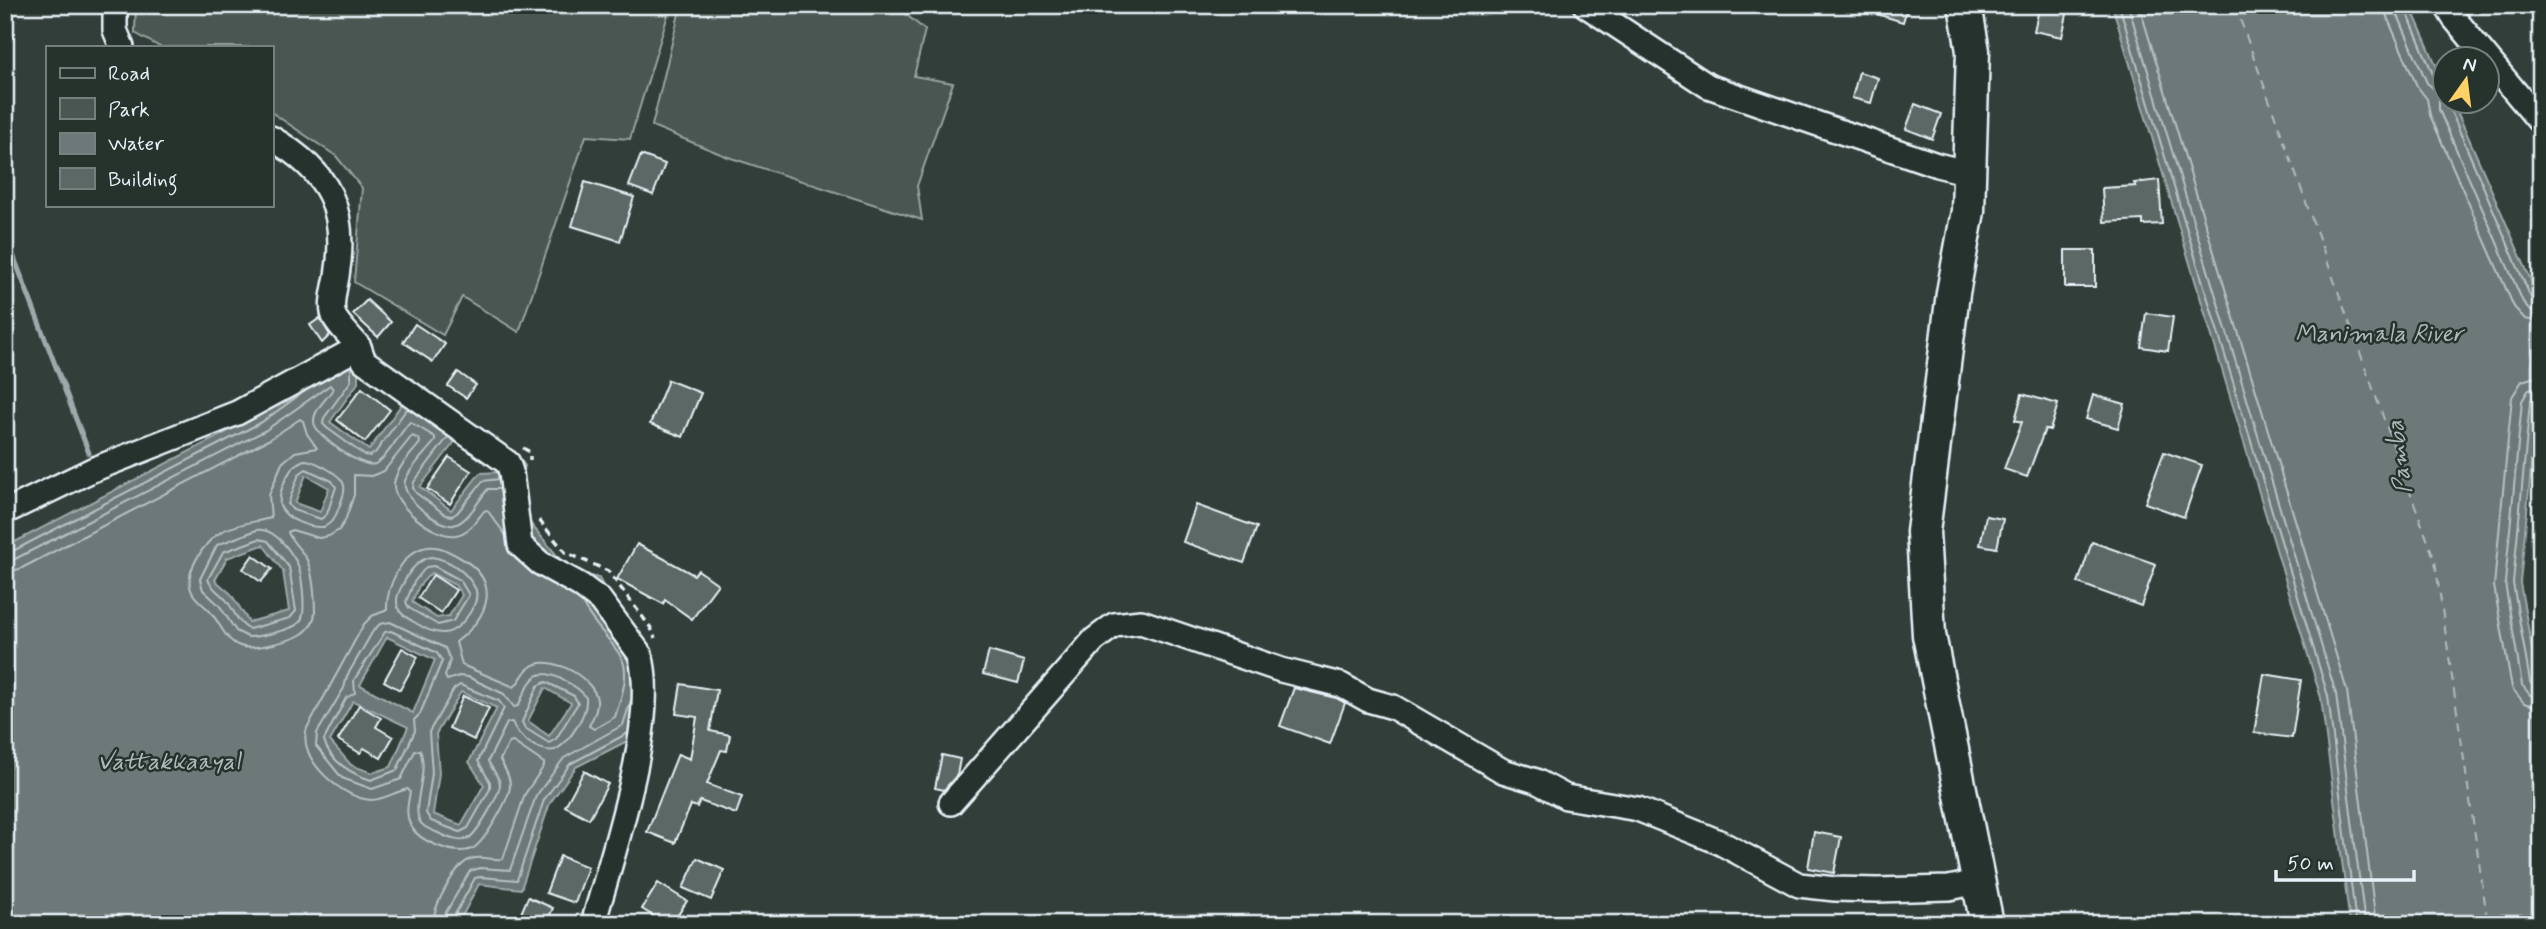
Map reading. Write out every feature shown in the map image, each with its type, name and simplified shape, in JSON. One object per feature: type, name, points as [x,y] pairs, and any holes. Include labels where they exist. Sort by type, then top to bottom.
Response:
[{"type":"main road","points":[[1965,5],[1973,51],[1968,211],[1953,293],[1923,532],[1929,635],[1987,924]]},
{"type":"street","points":[[115,5],[115,30],[122,46]]},
{"type":"street","points":[[1584,5],[1708,86],[1937,165],[1969,173]]},
{"type":"street","points":[[2446,5],[2541,123]]},
{"type":"street","points":[[273,139],[311,167],[328,186],[341,228],[339,266],[332,307],[335,318],[359,347],[364,361],[508,463],[520,545],[540,563],[580,585],[600,600],[640,654],[643,664],[643,706],[639,741],[618,835],[593,924]]},
{"type":"street","points":[[5,512],[92,470],[237,413],[359,347]]},
{"type":"street","points":[[951,803],[1094,640],[1114,625],[1141,622],[1281,670],[1341,685],[1368,700],[1394,707],[1503,771],[1536,781],[1566,797],[1638,809],[1719,842],[1799,885],[1877,890],[1949,888],[1978,882]]},
{"type":"green space","points":[[136,5],[671,5],[630,139],[586,136],[519,332],[462,297],[443,335],[354,282],[362,188],[336,156],[273,113],[273,46],[158,46],[135,33]]},
{"type":"green space","points":[[681,5],[727,9],[730,5],[899,5],[898,8],[925,30],[914,76],[953,83],[917,186],[922,220],[728,157],[652,126]]},
{"type":"water","name":"Manimala River","points":[[2112,5],[2410,5],[2430,51],[2430,116],[2459,116],[2541,303],[2541,366],[2520,583],[2541,700],[2541,924],[2350,924],[2321,698]]},
{"type":"water","name":"Vattakkaayal","points":[[346,354],[358,363],[358,383],[330,422],[369,450],[406,398],[460,435],[420,487],[451,510],[480,473],[502,472],[515,452],[525,466],[514,504],[569,570],[599,578],[613,606],[649,649],[637,736],[576,767],[550,803],[521,889],[479,884],[458,924],[5,924],[5,547],[258,416]],"holes":[[[306,475],[329,488],[320,512],[295,503]],[[263,545],[283,571],[289,611],[249,622],[231,594],[215,580],[227,558]],[[431,573],[455,585],[462,595],[449,616],[437,618],[412,602],[419,586]],[[387,637],[435,660],[413,713],[360,685]],[[545,688],[571,703],[549,736],[528,721]],[[461,692],[497,708],[469,762],[484,785],[461,825],[433,814],[439,773],[436,734]],[[353,701],[408,727],[391,767],[372,773],[351,765],[330,741]]]},
{"type":"building","points":[[1860,5],[1908,5],[1903,22],[1860,9]]},
{"type":"building","points":[[2040,5],[2069,5],[2062,37],[2034,31]]},
{"type":"building","points":[[1859,72],[1878,78],[1871,103],[1852,98]]},
{"type":"building","points":[[1915,104],[1941,114],[1932,139],[1906,129]]},
{"type":"building","points":[[641,155],[665,164],[653,195],[629,186]]},
{"type":"building","points":[[2159,180],[2162,224],[2143,225],[2143,220],[2104,222],[2102,188],[2136,186],[2134,183]]},
{"type":"building","points":[[585,182],[634,197],[620,241],[572,226]]},
{"type":"building","points":[[2065,250],[2095,250],[2095,287],[2065,287]]},
{"type":"building","points":[[367,300],[391,322],[378,337],[353,314]]},
{"type":"building","points":[[2146,313],[2173,317],[2168,351],[2141,347]]},
{"type":"building","points":[[320,318],[330,335],[322,343],[310,325]]},
{"type":"building","points":[[415,324],[445,344],[433,362],[403,342]]},
{"type":"building","points":[[458,372],[476,385],[466,398],[448,386]]},
{"type":"building","points":[[668,380],[701,393],[683,437],[650,424]]},
{"type":"building","points":[[362,388],[390,410],[365,442],[337,420]]},
{"type":"building","points":[[2022,394],[2058,404],[2050,430],[2045,429],[2027,477],[2004,469],[2022,422],[2015,420]]},
{"type":"building","points":[[2093,395],[2125,404],[2118,428],[2086,419]]},
{"type":"building","points":[[2164,452],[2202,465],[2184,517],[2145,503]]},
{"type":"building","points":[[449,457],[471,471],[450,504],[427,489]]},
{"type":"building","points":[[1196,505],[1257,527],[1244,563],[1183,542]]},
{"type":"building","points":[[1986,516],[2003,519],[1997,548],[1980,545]]},
{"type":"building","points":[[2092,542],[2156,564],[2141,606],[2078,583]]},
{"type":"building","points":[[637,544],[694,575],[698,570],[718,584],[692,619],[665,600],[663,604],[617,579]]},
{"type":"building","points":[[253,555],[272,569],[261,582],[243,569]]},
{"type":"building","points":[[433,575],[456,590],[441,613],[418,598]]},
{"type":"building","points":[[402,648],[418,657],[400,690],[384,681]]},
{"type":"building","points":[[989,651],[1024,661],[1018,683],[983,674]]},
{"type":"building","points":[[2264,674],[2301,680],[2292,738],[2254,733]]},
{"type":"building","points":[[681,684],[717,690],[710,731],[730,735],[727,751],[721,750],[707,784],[742,797],[736,814],[700,801],[697,807],[691,805],[675,843],[647,832],[678,754],[690,759],[697,717],[676,714]]},
{"type":"building","points":[[1294,688],[1336,698],[1345,703],[1330,744],[1280,726]]},
{"type":"building","points":[[463,696],[489,708],[474,740],[449,728]]},
{"type":"building","points":[[359,705],[381,718],[376,727],[393,737],[381,758],[364,748],[360,753],[338,740]]},
{"type":"building","points":[[942,755],[960,759],[957,775],[944,790],[935,788]]},
{"type":"building","points":[[584,771],[608,784],[589,819],[565,806]]},
{"type":"building","points":[[1814,832],[1841,837],[1834,873],[1808,868]]},
{"type":"building","points":[[560,856],[588,867],[575,903],[546,893]]},
{"type":"building","points":[[697,858],[724,870],[711,900],[683,888]]},
{"type":"building","points":[[658,883],[687,901],[672,924],[666,924],[642,909]]},
{"type":"building","points":[[528,897],[553,908],[546,924],[533,924],[519,918]]},
{"type":"waterway","points":[[5,234],[89,453]]},
{"type":"ferry route","points":[[2235,5],[2435,561],[2488,924]]},
{"type":"water label","name":"Pamba","points":[[2400,457]]}]
